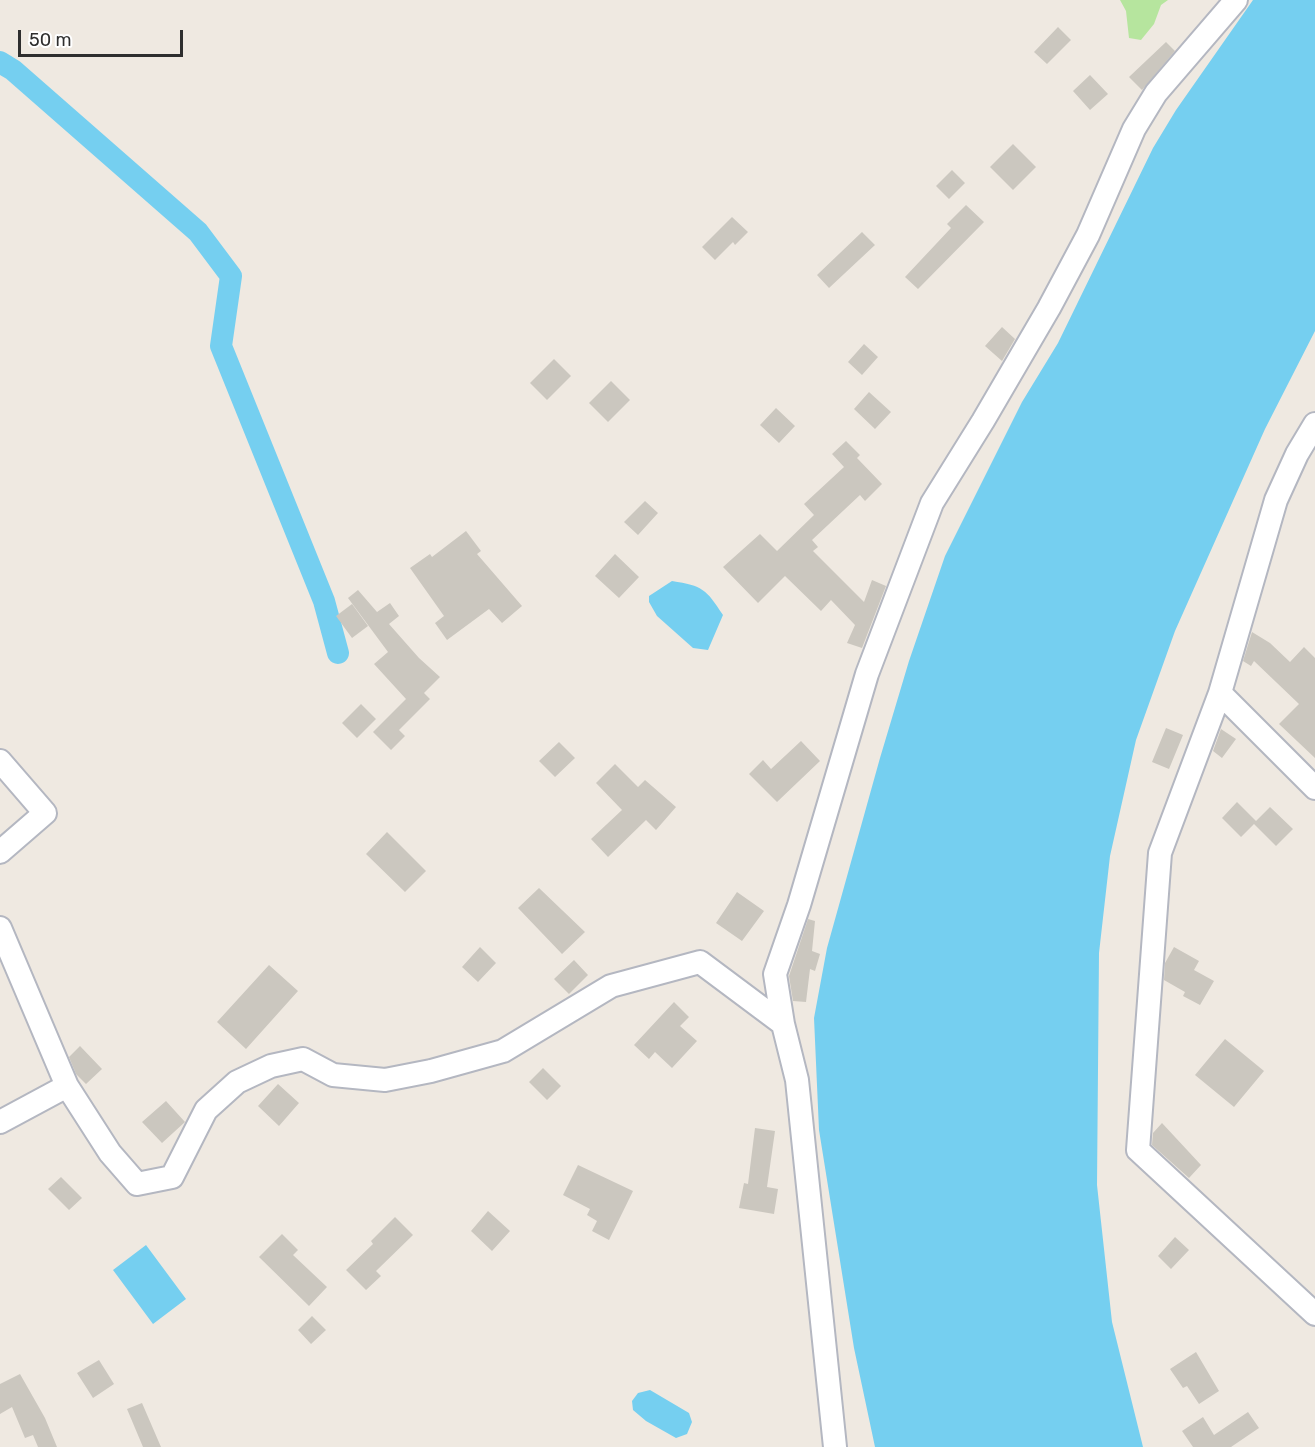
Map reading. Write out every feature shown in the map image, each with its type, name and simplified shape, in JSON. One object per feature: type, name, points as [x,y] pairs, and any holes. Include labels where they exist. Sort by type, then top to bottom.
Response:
[{"type":"street","points":[[835,1447],[797,1080],[783,1024],[776,974],[799,905],[867,674],[932,503],[1049,308],[1088,235],[1134,129],[1156,93],[1236,0]]},
{"type":"street","points":[[1315,424],[1297,454],[1276,500],[1220,693],[1160,853],[1138,1150],[1315,1314]]},
{"type":"street","points":[[1220,693],[1315,788]]},
{"type":"street","points":[[0,761],[45,813],[0,852]]},
{"type":"street","points":[[0,928],[67,1086],[110,1153],[137,1184],[172,1177],[206,1110],[237,1082],[271,1066],[303,1059],[333,1075],[385,1080],[431,1071],[502,1051],[611,987],[700,962],[783,1024]]},
{"type":"street","points":[[0,1122],[67,1086]]},
{"type":"green space","points":[[1120,0],[1168,0],[1161,5],[1154,24],[1141,40],[1129,38],[1126,11]]},
{"type":"water","points":[[1253,0],[1315,0],[1315,331],[1265,429],[1175,631],[1136,740],[1110,856],[1099,953],[1097,1185],[1112,1322],[1143,1447],[875,1447],[854,1348],[819,1130],[814,1018],[827,948],[909,661],[945,556],[1022,402],[1058,343],[1153,148],[1176,110]]},
{"type":"water","points":[[672,581],[703,590],[723,615],[708,650],[693,648],[657,616],[649,602],[649,596]]},
{"type":"water","points":[[146,1245],[186,1299],[153,1324],[113,1270]]},
{"type":"water","points":[[650,1390],[689,1413],[692,1422],[687,1434],[676,1438],[646,1421],[633,1410],[632,1401],[638,1393]]},
{"type":"building","points":[[1058,27],[1071,40],[1047,64],[1034,52]]},
{"type":"building","points":[[1166,42],[1175,51],[1142,90],[1129,77]]},
{"type":"building","points":[[1090,75],[1108,94],[1090,110],[1073,91]]},
{"type":"building","points":[[1013,144],[1036,167],[1013,190],[990,167]]},
{"type":"building","points":[[952,170],[965,183],[949,199],[936,186]]},
{"type":"building","points":[[966,205],[984,222],[918,289],[905,277],[951,228],[947,224]]},
{"type":"building","points":[[732,217],[748,232],[735,245],[733,242],[715,260],[702,247]]},
{"type":"building","points":[[862,232],[875,245],[829,288],[817,275]]},
{"type":"building","points":[[1002,327],[1015,339],[1002,361],[985,346]]},
{"type":"building","points":[[864,344],[878,357],[862,375],[848,362]]},
{"type":"building","points":[[554,359],[571,376],[547,400],[530,383]]},
{"type":"building","points":[[611,381],[630,400],[608,422],[589,403]]},
{"type":"building","points":[[869,392],[891,412],[875,429],[854,409]]},
{"type":"building","points":[[776,408],[795,426],[779,443],[760,425]]},
{"type":"building","points":[[846,441],[860,455],[857,458],[882,484],[865,501],[860,495],[812,540],[818,547],[813,551],[864,602],[872,580],[886,586],[862,648],[847,643],[855,625],[831,600],[821,611],[785,576],[758,603],[723,567],[760,534],[777,551],[814,515],[804,504],[844,467],[832,454]]},
{"type":"building","points":[[645,501],[658,513],[638,535],[624,522]]},
{"type":"building","points":[[466,531],[481,551],[477,554],[522,606],[502,623],[489,609],[447,640],[435,623],[444,616],[410,568],[430,554],[432,557]]},
{"type":"building","points":[[615,554],[639,577],[619,598],[595,576]]},
{"type":"building","points":[[358,590],[377,612],[390,603],[399,616],[389,624],[419,658],[440,677],[424,693],[430,699],[399,730],[405,736],[391,750],[373,732],[406,699],[374,664],[388,652],[348,598]]},
{"type":"building","points":[[352,604],[368,626],[352,638],[336,616]]},
{"type":"building","points":[[1252,632],[1270,643],[1290,662],[1304,647],[1315,658],[1315,758],[1279,724],[1299,704],[1254,661],[1251,666],[1243,661]]},
{"type":"building","points":[[361,704],[376,719],[357,738],[342,723]]},
{"type":"building","points":[[1166,728],[1183,735],[1169,769],[1152,762]]},
{"type":"building","points":[[1221,729],[1236,739],[1222,758],[1213,751]]},
{"type":"building","points":[[801,741],[820,761],[777,802],[749,774],[763,760],[771,769]]},
{"type":"building","points":[[559,742],[575,758],[555,777],[539,761]]},
{"type":"building","points":[[615,764],[638,787],[645,780],[676,807],[656,830],[646,820],[608,857],[591,839],[622,810],[596,783]]},
{"type":"building","points":[[1237,802],[1256,821],[1270,807],[1293,829],[1276,846],[1254,824],[1241,837],[1222,818]]},
{"type":"building","points":[[387,832],[426,871],[405,892],[366,854]]},
{"type":"building","points":[[539,888],[585,932],[562,954],[518,908]]},
{"type":"building","points":[[737,892],[764,911],[742,941],[716,923]]},
{"type":"building","points":[[808,919],[815,921],[812,951],[820,954],[815,971],[810,969],[806,1002],[793,1001],[789,976]]},
{"type":"building","points":[[480,947],[496,963],[478,982],[462,967]]},
{"type":"building","points":[[1174,947],[1199,961],[1194,970],[1214,981],[1200,1005],[1183,996],[1185,992],[1164,980],[1165,963]]},
{"type":"building","points":[[574,960],[588,975],[569,994],[554,979]]},
{"type":"building","points":[[269,965],[298,991],[246,1049],[217,1022]]},
{"type":"building","points":[[674,1002],[689,1017],[680,1026],[697,1041],[672,1068],[655,1052],[649,1059],[634,1045]]},
{"type":"building","points":[[1225,1039],[1264,1071],[1234,1107],[1195,1075]]},
{"type":"building","points":[[80,1046],[102,1069],[86,1084],[76,1074],[69,1057]]},
{"type":"building","points":[[543,1068],[561,1086],[547,1100],[529,1082]]},
{"type":"building","points":[[278,1084],[299,1103],[279,1126],[258,1106]]},
{"type":"building","points":[[166,1101],[185,1122],[162,1143],[142,1122]]},
{"type":"building","points":[[1162,1123],[1201,1165],[1189,1178],[1152,1145],[1153,1133]]},
{"type":"building","points":[[755,1128],[775,1131],[767,1187],[778,1189],[774,1214],[739,1208],[744,1183],[748,1184]]},
{"type":"building","points":[[578,1165],[633,1191],[609,1240],[592,1231],[597,1221],[587,1215],[590,1209],[563,1195]]},
{"type":"building","points":[[61,1177],[82,1198],[69,1210],[48,1189]]},
{"type":"building","points":[[488,1211],[510,1231],[492,1251],[471,1231]]},
{"type":"building","points":[[395,1217],[413,1235],[376,1271],[381,1276],[366,1290],[346,1270],[373,1244],[371,1241]]},
{"type":"building","points":[[282,1234],[298,1250],[293,1255],[327,1287],[309,1306],[259,1257]]},
{"type":"building","points":[[1175,1237],[1189,1250],[1171,1269],[1158,1256]]},
{"type":"building","points":[[312,1316],[326,1330],[311,1344],[298,1330]]},
{"type":"building","points":[[1196,1352],[1219,1391],[1199,1404],[1187,1386],[1183,1388],[1170,1369]]},
{"type":"building","points":[[99,1360],[114,1384],[93,1398],[77,1373]]},
{"type":"building","points":[[20,1374],[45,1418],[57,1447],[38,1447],[33,1435],[25,1438],[12,1407],[0,1414],[0,1384]]},
{"type":"building","points":[[142,1403],[161,1447],[143,1447],[127,1409]]},
{"type":"building","points":[[1248,1412],[1259,1428],[1231,1447],[1193,1447],[1182,1431],[1203,1417],[1214,1435]]},
{"type":"waterway","points":[[0,62],[13,70],[198,232],[231,276],[221,346],[324,601],[338,653]]}]
